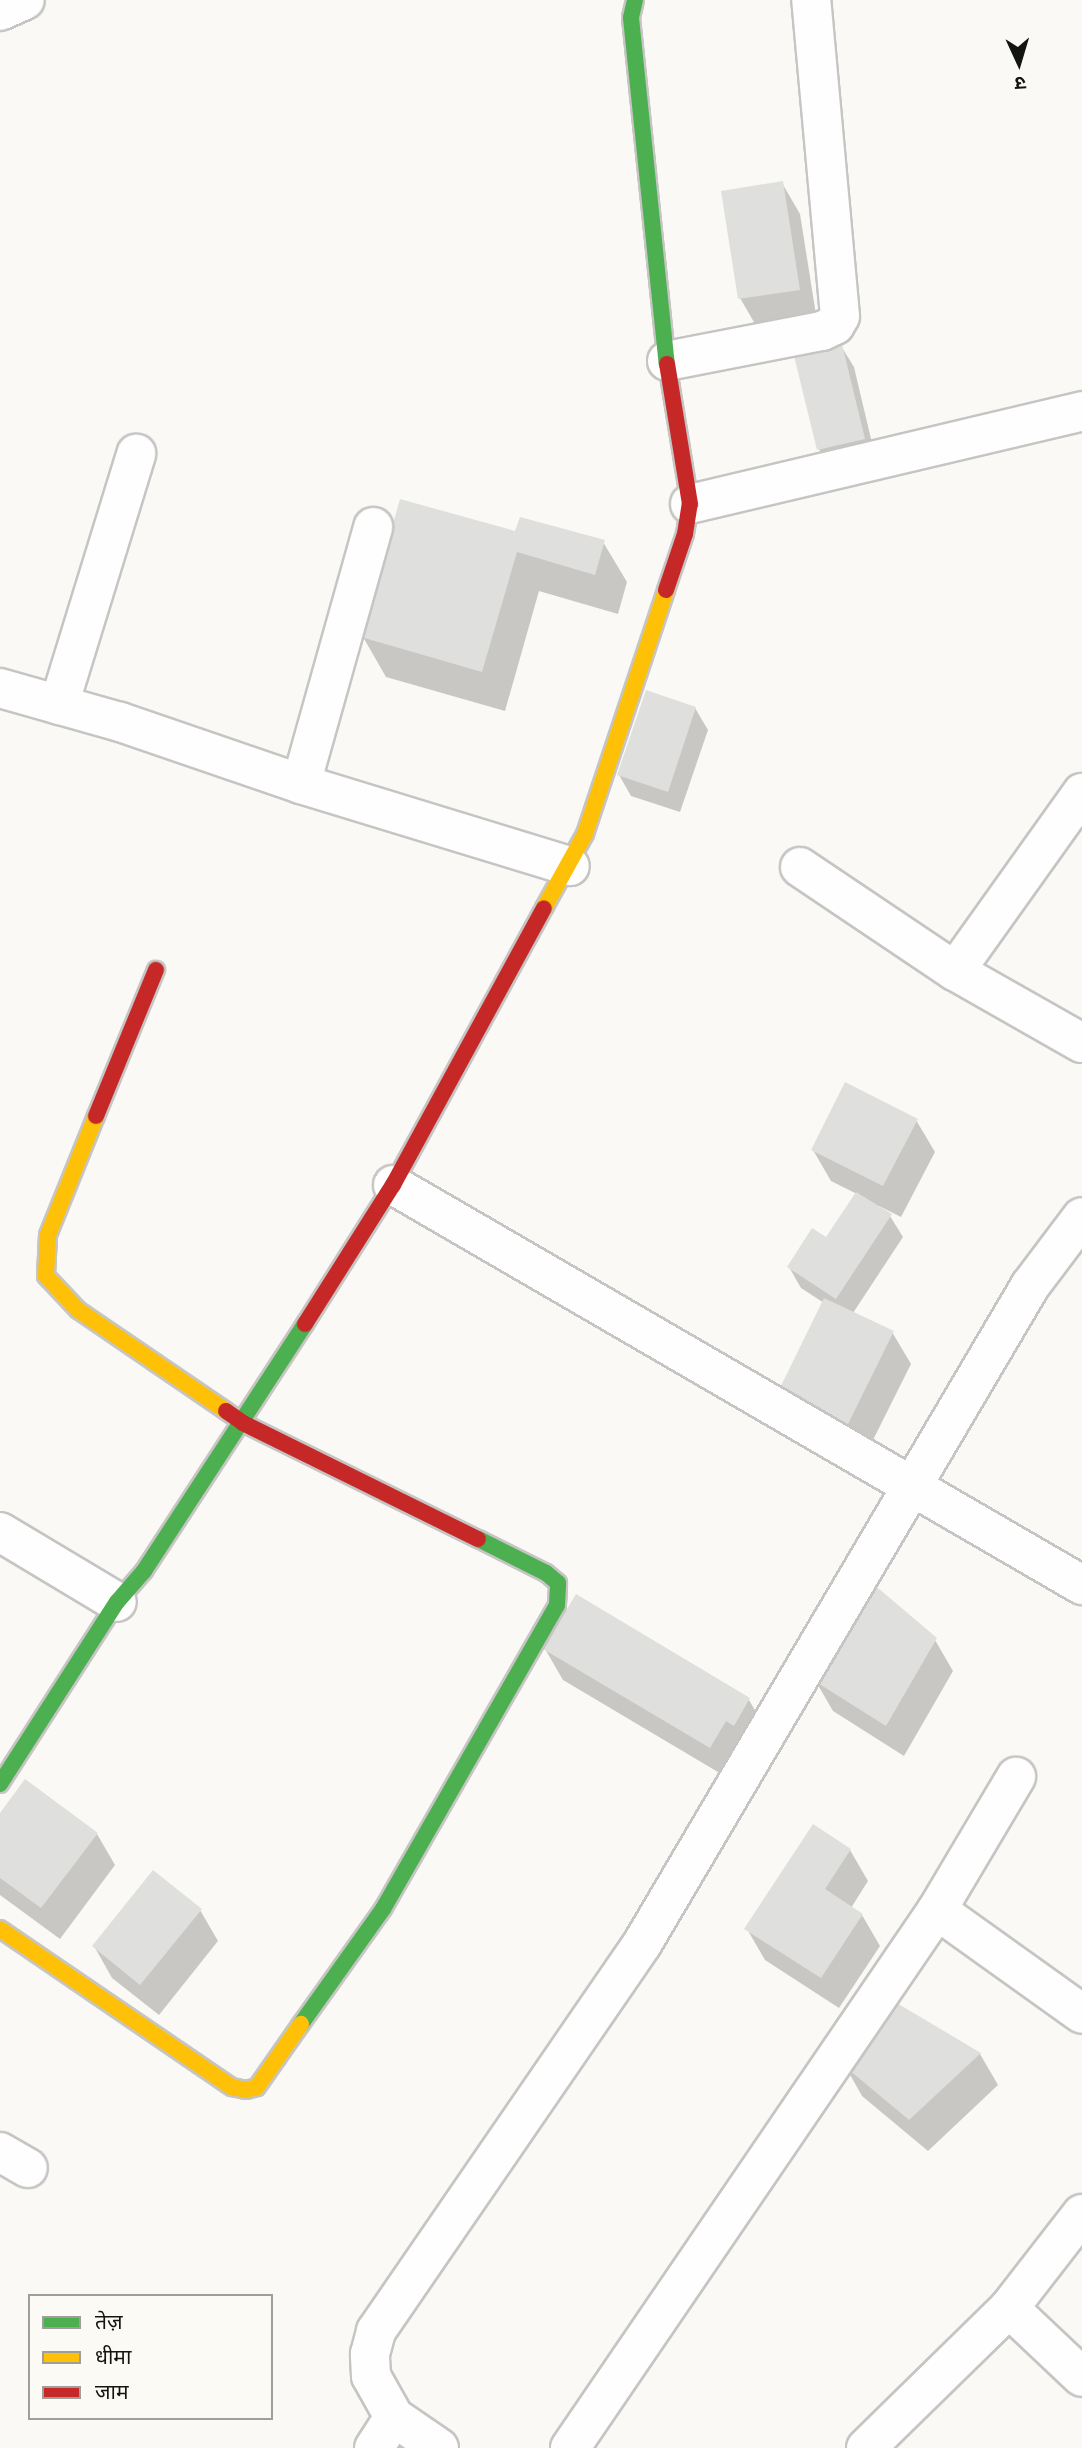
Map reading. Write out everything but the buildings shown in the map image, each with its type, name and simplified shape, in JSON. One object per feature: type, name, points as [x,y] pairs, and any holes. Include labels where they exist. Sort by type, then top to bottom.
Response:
[{"type":"street","points":[[0,1784],[117,1602],[144,1571],[243,1423],[393,1185],[570,866],[584,834],[685,534],[690,504],[667,361],[631,19],[635,0]]},
{"type":"street","points":[[667,361],[822,331],[835,325],[840,316],[811,0]]},
{"type":"street","points":[[690,504],[1082,411]]},
{"type":"street","points":[[59,705],[136,454]]},
{"type":"street","points":[[301,784],[373,527]]},
{"type":"street","points":[[0,688],[120,722],[301,784],[570,866]]},
{"type":"street","points":[[955,971],[1082,793]]},
{"type":"street","points":[[800,867],[955,971],[1082,1043]]},
{"type":"street","points":[[0,1929],[232,2087],[246,2090],[257,2087],[383,1909],[557,1605],[558,1583],[546,1573],[243,1423],[78,1310],[46,1276],[48,1235],[156,970]]},
{"type":"street","points":[[393,1185],[1082,1585]]},
{"type":"street","points":[[439,2448],[384,2433],[371,2376],[370,2354],[376,2331],[642,1944],[1030,1286],[1082,1217]]},
{"type":"street","points":[[0,1532],[117,1602]]},
{"type":"street","points":[[570,2448],[937,1910],[1016,1777]]},
{"type":"street","points":[[937,1910],[1082,2014]]},
{"type":"street","points":[[866,2448],[1009,2308],[1082,2214]]},
{"type":"street","points":[[1009,2308],[1082,2378]]},
{"type":"traffic: fast","points":[[635,0],[631,18],[667,364]]},
{"type":"traffic: fast","points":[[0,1784],[117,1602],[144,1571],[305,1324]]},
{"type":"traffic: fast","points":[[301,2024],[383,1909],[557,1605],[558,1583],[546,1573],[478,1539]]},
{"type":"traffic: slow","points":[[544,908],[585,834],[666,590]]},
{"type":"traffic: slow","points":[[96,1116],[48,1235],[46,1276],[78,1310],[226,1411]]},
{"type":"traffic: slow","points":[[0,1929],[232,2087],[246,2090],[257,2087],[301,2024]]},
{"type":"traffic: jam","points":[[666,590],[685,534],[690,504],[667,364]]},
{"type":"traffic: jam","points":[[305,1324],[393,1185],[544,908]]},
{"type":"traffic: jam","points":[[96,1116],[156,970]]},
{"type":"traffic: jam","points":[[226,1411],[243,1423],[478,1539]]}]
